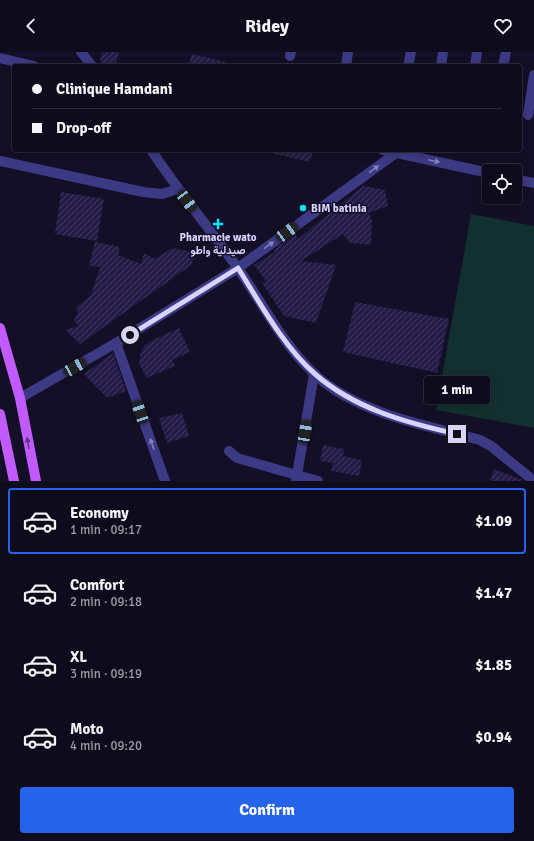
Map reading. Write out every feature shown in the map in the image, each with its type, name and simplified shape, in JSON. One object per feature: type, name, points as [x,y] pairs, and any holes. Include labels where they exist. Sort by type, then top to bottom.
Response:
[{"type":"main road","points":[[0,328],[20,398],[36,481]]},
{"type":"main road","points":[[0,414],[14,481]]},
{"type":"street","points":[[81,52],[90,64]]},
{"type":"street","points":[[346,64],[348,52]]},
{"type":"street","points":[[408,64],[410,52]]},
{"type":"street","points":[[441,64],[443,52]]},
{"type":"street","points":[[475,64],[477,52]]},
{"type":"street","points":[[503,64],[506,52]]},
{"type":"street","points":[[0,58],[26,64]]},
{"type":"street","points":[[528,115],[534,75]]},
{"type":"street","points":[[152,152],[178,189],[238,268],[281,335],[314,374],[333,389],[374,410],[406,422],[480,440],[491,446],[534,481]]},
{"type":"street","points":[[392,152],[482,171]]},
{"type":"street","points":[[20,398],[116,343],[238,268],[396,153]]},
{"type":"street","points":[[0,160],[143,192],[162,194],[178,189]]},
{"type":"street","points":[[522,180],[534,183]]},
{"type":"street","points":[[116,343],[165,481]]},
{"type":"street","points":[[297,478],[314,374]]},
{"type":"street","points":[[229,451],[237,458],[297,478],[318,481]]},
{"type":"green space","points":[[471,214],[534,226],[534,428],[436,410]]},
{"type":"building","points":[[102,52],[119,52],[116,64],[102,64],[100,61]]},
{"type":"building","points":[[192,54],[226,62],[226,64],[189,64]]},
{"type":"building","points":[[276,152],[312,152],[310,162],[275,154]]},
{"type":"building","points":[[363,186],[385,190],[388,206],[369,213],[372,220],[371,245],[350,243],[343,234],[301,261],[336,265],[316,323],[284,316],[262,283],[266,281],[254,265],[275,252],[274,250],[295,234],[298,239]]},
{"type":"building","points":[[61,192],[104,199],[97,241],[55,234]]},
{"type":"building","points":[[95,242],[120,247],[118,255],[141,264],[144,253],[155,259],[172,248],[197,253],[190,266],[80,344],[65,330],[78,326],[74,320],[78,313],[76,307],[91,295],[100,267],[89,266]]},
{"type":"building","points":[[355,302],[449,319],[437,373],[343,352]]},
{"type":"building","points":[[179,328],[190,352],[172,360],[175,366],[147,378],[139,363],[141,351],[144,346],[151,341]]},
{"type":"building","points":[[113,353],[126,391],[107,398],[84,374]]},
{"type":"building","points":[[182,413],[189,436],[167,443],[159,418]]},
{"type":"building","points":[[323,445],[344,449],[343,456],[362,460],[359,476],[331,471],[333,463],[320,461]]},
{"type":"building","points":[[494,469],[522,480],[522,481],[490,481]]},
{"type":"place","name":"BIM batinia","points":[[303,208]]},
{"type":"place","name":"Pharmacie wato صيدلية واطو","points":[[218,224]]},
{"type":"route","points":[[130,335],[238,268],[281,335],[300,360],[314,374],[333,389],[374,410],[406,422],[457,434]]}]
